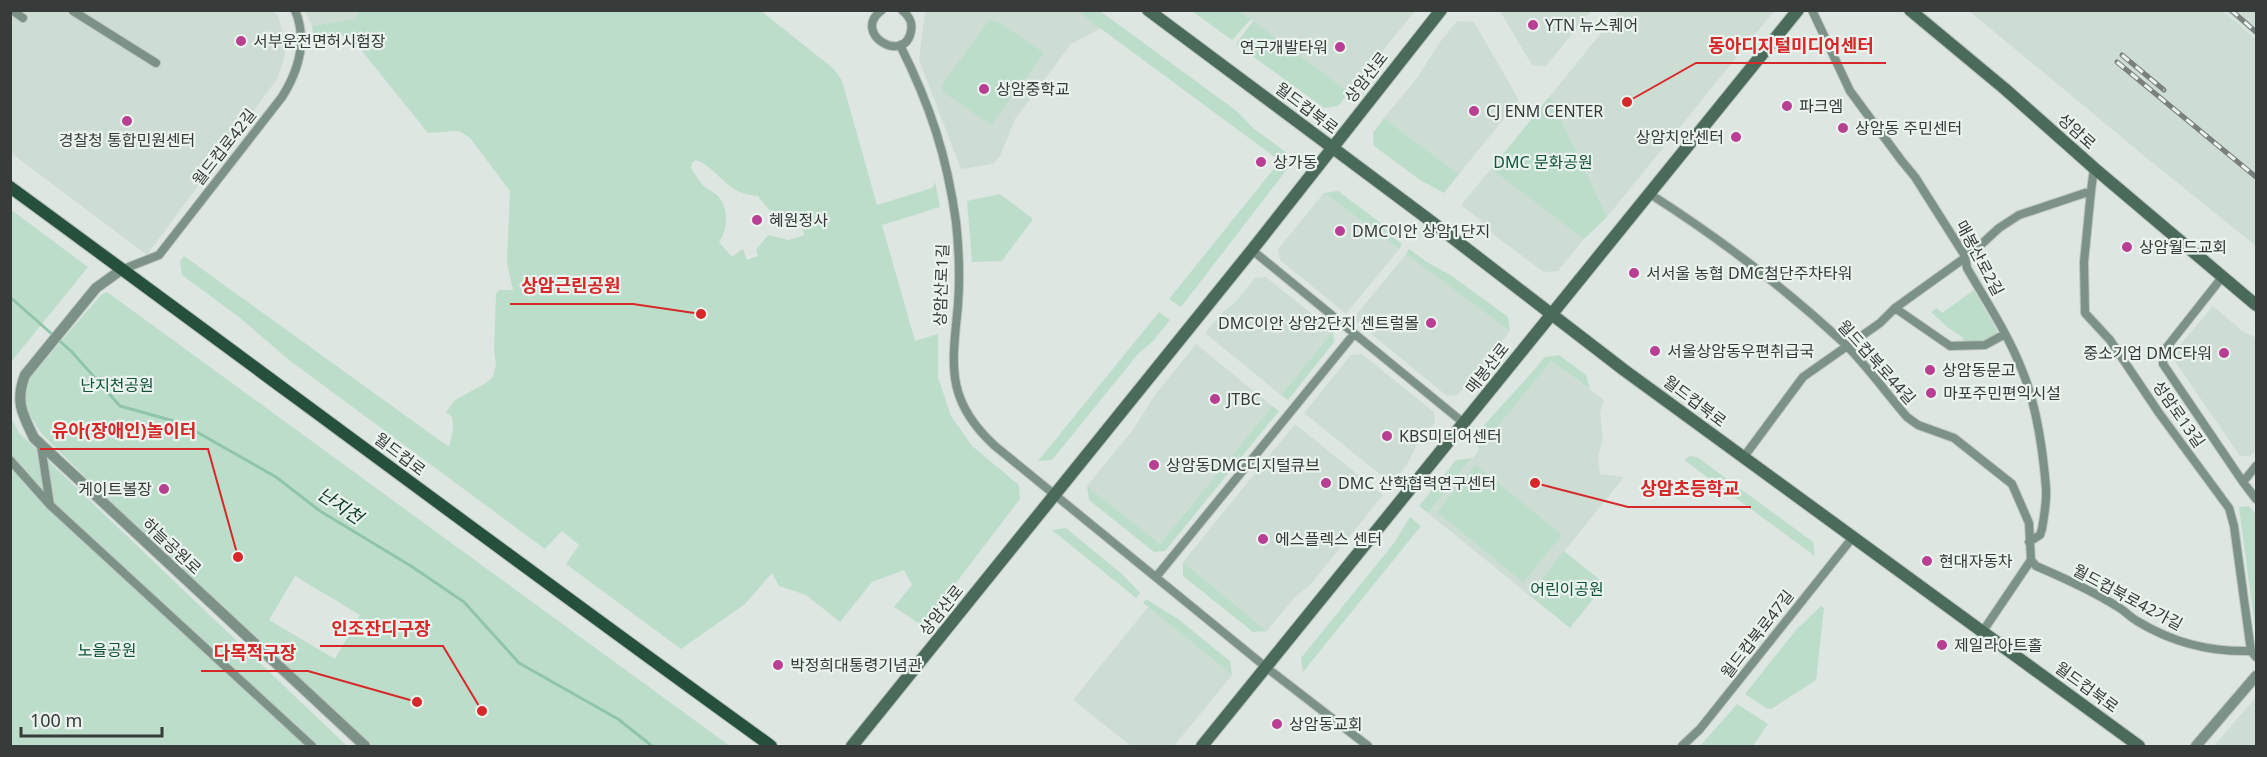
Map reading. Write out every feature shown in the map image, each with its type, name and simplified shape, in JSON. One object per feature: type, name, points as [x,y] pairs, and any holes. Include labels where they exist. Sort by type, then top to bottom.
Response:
[{"type":"main road","name":"월드컵북로","points":[[1148,10],[1435,224],[1550,315],[2139,747]]},
{"type":"main road","name":"상암산로","points":[[852,747],[1252,250],[1441,10]]},
{"type":"main road","name":"매봉산로","points":[[1202,747],[1798,10]]},
{"type":"main road","name":"성암로","points":[[1910,10],[2256,305]]},
{"type":"main road","name":"월드컵로","points":[[10,187],[327,419],[550,587],[771,747]]},
{"type":"street","points":[[12,10],[23,18]]},
{"type":"street","name":"월드컵로42길","points":[[121,270],[159,255],[282,97],[296,72],[301,50],[301,28],[295,10]]},
{"type":"street","name":"매봉산로2길","points":[[1812,10],[1850,91],[1915,177],[1965,256],[1967,268],[2005,334],[2022,370],[2031,398],[2039,437],[2046,489],[2042,529],[2040,535],[2029,542]]},
{"type":"street","points":[[73,11],[156,63]]},
{"type":"street","points":[[878,11],[873,26],[876,38],[887,46],[900,45],[910,36],[912,29],[909,17],[904,11]]},
{"type":"street","name":"상암산로1길","points":[[900,45],[929,107],[941,144],[951,193],[959,261],[953,367],[961,404],[982,434],[1055,494]]},
{"type":"street","name":"성암로13길","points":[[2094,168],[2084,262],[2085,313],[2109,340],[2229,508],[2234,526],[2254,654]]},
{"type":"street","points":[[1743,458],[1803,377],[1880,323],[1895,308],[1973,252],[1999,228],[2019,214],[2091,191]]},
{"type":"street","name":"월드컵북로44길","points":[[1650,194],[1754,266],[1786,292],[1846,346],[1907,417],[1918,425],[1954,438],[2012,484],[2029,523],[2031,560]]},
{"type":"street","points":[[1252,250],[1465,424]]},
{"type":"street","name":"하늘공원로","points":[[121,270],[96,288],[25,375],[20,388],[20,410],[34,438],[365,747]]},
{"type":"street","points":[[2223,276],[2163,352],[2162,358],[2168,371],[2256,500]]},
{"type":"street","points":[[1895,308],[1950,346],[1985,345],[2005,334]]},
{"type":"street","points":[[1156,577],[1354,334]]},
{"type":"street","points":[[41,446],[50,505]]},
{"type":"street","points":[[10,460],[50,505],[312,747]]},
{"type":"street","points":[[2243,482],[2256,466]]},
{"type":"street","points":[[1055,494],[1267,668],[1368,747]]},
{"type":"street","name":"월드컵북로47길","points":[[1682,747],[1700,729],[1853,537]]},
{"type":"street","points":[[1983,631],[2031,560]]},
{"type":"street","name":"월드컵북로42가길","points":[[2031,560],[2036,566],[2119,608],[2162,634],[2200,648],[2254,654]]},
{"type":"street","points":[[2196,747],[2256,676]]},
{"type":"shaded area","name":"서부운전면허시험장","points":[[273,10],[278,16],[285,41],[285,56],[277,79],[147,255],[11,153],[10,11]]},
{"type":"shaded area","points":[[305,11],[361,11],[354,19],[312,26]]},
{"type":"shaded area","name":"상암중학교","points":[[925,11],[1077,11],[1101,28],[1071,44],[1015,119],[1000,156],[993,164],[961,169],[919,60]]},
{"type":"shaded area","points":[[1239,11],[1415,11],[1349,92]]},
{"type":"shaded area","points":[[1500,11],[1591,11],[1546,66],[1532,65]]},
{"type":"shaded area","points":[[1619,11],[1774,11],[1607,217],[1550,96]]},
{"type":"shaded area","points":[[1969,11],[2222,11],[2240,25],[2256,40],[2256,246],[2148,159]]},
{"type":"shaded area","points":[[2225,11],[2256,11],[2256,37]]},
{"type":"shaded area","points":[[1457,21],[1474,22],[1519,100],[1459,174],[1384,118],[1417,78],[1440,42]]},
{"type":"shaded area","points":[[1491,169],[1584,239],[1558,271],[1544,272],[1494,235],[1461,205]]},
{"type":"shaded area","points":[[1324,193],[1399,249],[1346,314],[1280,260],[1278,249]]},
{"type":"shaded area","points":[[1406,254],[1510,331],[1458,395],[1447,396],[1353,319]]},
{"type":"shaded area","points":[[1266,277],[1333,331],[1281,395],[1205,333],[1255,278]]},
{"type":"shaded area","points":[[2213,306],[2241,330],[2256,338],[2256,450],[2251,456],[2240,456],[2174,360],[2174,352]]},
{"type":"shaded area","points":[[1196,344],[1272,406],[1160,544],[1087,486],[1132,431],[1155,395]]},
{"type":"shaded area","points":[[1362,354],[1434,412],[1435,423],[1417,445],[1407,465],[1392,484],[1304,413],[1351,355]]},
{"type":"shaded area","points":[[1551,361],[1604,400],[1600,412],[1603,439],[1598,456],[1600,474],[1624,477],[1529,595],[1428,513]]},
{"type":"shaded area","points":[[1295,424],[1383,495],[1311,584],[1294,598],[1267,631],[1183,562]]},
{"type":"shaded area","points":[[1148,607],[1232,675],[1174,746],[1131,746],[1073,700]]},
{"type":"shaded area","points":[[2256,697],[2256,746],[2214,746]]},
{"type":"green space","points":[[361,10],[761,11],[834,69],[842,81],[877,205],[932,188],[935,182],[940,207],[882,225],[915,341],[938,334],[938,377],[951,416],[972,446],[1019,485],[1020,499],[923,626],[894,607],[912,585],[904,570],[872,582],[840,622],[806,595],[779,586],[772,573],[745,604],[681,649],[566,564],[579,545],[562,531],[545,549],[289,360],[239,317],[182,275],[180,261],[184,256],[449,447],[453,430],[452,417],[446,412],[455,400],[493,377],[496,365],[494,350],[496,294],[499,290],[513,290],[507,263],[510,191],[470,138],[455,131],[428,133],[349,35],[314,40],[312,26],[354,19]],"holes":[[[696,160],[731,187],[758,196],[766,207],[782,220],[802,225],[804,235],[789,240],[768,235],[756,250],[758,256],[747,260],[743,249],[732,257],[719,242],[726,225],[726,212],[722,201],[702,184],[691,168],[692,163]]]},
{"type":"green space","points":[[1077,11],[1100,11],[1238,112],[1253,128],[1287,153],[1288,168],[1181,307],[1169,299],[1280,161]]},
{"type":"green space","points":[[1192,11],[1239,11],[1251,19],[1232,40]]},
{"type":"green space","points":[[989,20],[997,21],[1044,53],[991,125],[943,92],[942,85]]},
{"type":"green space","points":[[1253,21],[1349,92],[1338,106],[1324,108],[1236,44]]},
{"type":"green space","name":"DMC 문화공원","points":[[1550,96],[1607,217],[1584,239],[1491,169]]},
{"type":"green space","points":[[1384,118],[1459,174],[1444,193],[1420,180],[1374,146],[1373,133]]},
{"type":"green space","points":[[1338,191],[1378,221],[1402,244],[1399,249],[1324,193]]},
{"type":"green space","points":[[1000,194],[1033,219],[1002,261],[972,262],[967,201]]},
{"type":"green space","points":[[10,209],[88,267],[11,362],[10,362]]},
{"type":"green space","points":[[1409,249],[1452,276],[1508,317],[1510,331],[1406,254]]},
{"type":"green space","points":[[1974,290],[1997,330],[1996,335],[1984,342],[1964,342],[1962,337],[1931,312],[1937,308],[1942,313]]},
{"type":"green space","name":"난지천공원","points":[[107,292],[730,746],[365,746],[224,615],[42,434],[32,419],[26,400],[31,376],[101,295]],"holes":[[[295,576],[360,615],[335,659],[269,620]]]},
{"type":"green space","points":[[1159,312],[1170,320],[1154,340],[1138,354],[1052,460],[1038,461]]},
{"type":"green space","points":[[1333,331],[1334,342],[1288,400],[1281,395]]},
{"type":"green space","points":[[1559,355],[1586,375],[1590,389],[1551,361],[1479,450],[1477,434],[1485,424],[1545,357]]},
{"type":"green space","points":[[1272,406],[1279,411],[1165,551],[1154,552],[1089,500],[1087,486],[1160,544]]},
{"type":"green space","name":"노을공원","points":[[10,416],[19,433],[347,746],[11,746]]},
{"type":"green space","points":[[1690,456],[1697,457],[1813,542],[1815,556],[1684,460]]},
{"type":"green space","points":[[1472,458],[1428,513],[1419,506],[1456,460]]},
{"type":"green space","points":[[1476,465],[1562,535],[1523,582],[1437,512]]},
{"type":"green space","points":[[2249,506],[2256,514],[2256,635],[2239,507]]},
{"type":"green space","points":[[1410,517],[1421,526],[1303,672],[1301,658],[1394,543]]},
{"type":"green space","points":[[1066,528],[1123,575],[1140,593],[1136,598],[1052,530]]},
{"type":"green space","name":"어린이공원","points":[[1564,551],[1605,584],[1570,628],[1529,595]]},
{"type":"green space","points":[[1183,562],[1267,631],[1253,632],[1183,576]]},
{"type":"green space","points":[[1146,599],[1178,619],[1230,661],[1232,675],[1143,603]]},
{"type":"green space","points":[[1821,606],[1824,608],[1816,680],[1771,709],[1745,694],[1796,630]]},
{"type":"green space","points":[[1737,704],[1768,724],[1753,746],[1700,746]]},
{"type":"waterway","name":"난지천","points":[[10,297],[71,351],[120,406],[181,423],[276,477],[320,511],[411,566],[464,602],[519,663],[618,719],[652,746]]},
{"type":"railway","points":[[2231,10],[2256,32]]},
{"type":"railway","points":[[2122,55],[2164,90]]},
{"type":"railway","points":[[2117,62],[2256,177]]},
{"type":"place","name":"YTN 뉴스퀘어","points":[[1533,25]]},
{"type":"place","name":"서부운전면허시험장","points":[[241,41]]},
{"type":"place","name":"연구개발타워","points":[[1340,47]]},
{"type":"place","name":"상암중학교","points":[[984,89]]},
{"type":"place","name":"동아디지털미디어센터","points":[[1627,102]]},
{"type":"place","name":"파크엠","points":[[1787,106]]},
{"type":"place","name":"CJ ENM CENTER","points":[[1474,111]]},
{"type":"place","name":"경찰청 통합민원센터","points":[[127,121]]},
{"type":"place","name":"상암동 주민센터","points":[[1843,128]]},
{"type":"place","name":"상암치안센터","points":[[1736,137]]},
{"type":"place","name":"상가동","points":[[1261,162]]},
{"type":"place","name":"혜원정사","points":[[757,220]]},
{"type":"place","name":"DMC이안 상암1단지","points":[[1340,231]]},
{"type":"place","name":"상암월드교회","points":[[2127,247]]},
{"type":"place","name":"서서울 농협 DMC첨단주차타워","points":[[1634,273]]},
{"type":"place","name":"상암근린공원","points":[[701,314]]},
{"type":"place","name":"DMC이안 상암2단지 센트럴몰","points":[[1431,323]]},
{"type":"place","name":"서울상암동우편취급국","points":[[1655,351]]},
{"type":"place","name":"중소기업 DMC타워","points":[[2224,353]]},
{"type":"place","name":"상암동문고","points":[[1930,370]]},
{"type":"place","name":"마포주민편익시설","points":[[1931,393]]},
{"type":"place","name":"JTBC","points":[[1215,399]]},
{"type":"place","name":"KBS미디어센터","points":[[1387,436]]},
{"type":"place","name":"상암동DMC디지털큐브","points":[[1154,465]]},
{"type":"place","name":"DMC 산학협력연구센터","points":[[1326,483]]},
{"type":"place","name":"상암초등학교","points":[[1535,483]]},
{"type":"place","name":"게이트볼장","points":[[164,489]]},
{"type":"place","name":"에스플렉스 센터","points":[[1263,539]]},
{"type":"place","name":"유아(장애인)놀이터","points":[[238,557]]},
{"type":"place","name":"현대자동차","points":[[1927,561]]},
{"type":"place","name":"제일라아트홀","points":[[1942,645]]},
{"type":"place","name":"박정희대통령기념관","points":[[778,665]]},
{"type":"place","name":"다목적구장","points":[[417,702]]},
{"type":"place","name":"인조잔디구장","points":[[482,711]]},
{"type":"place","name":"상암동교회","points":[[1277,724]]}]
